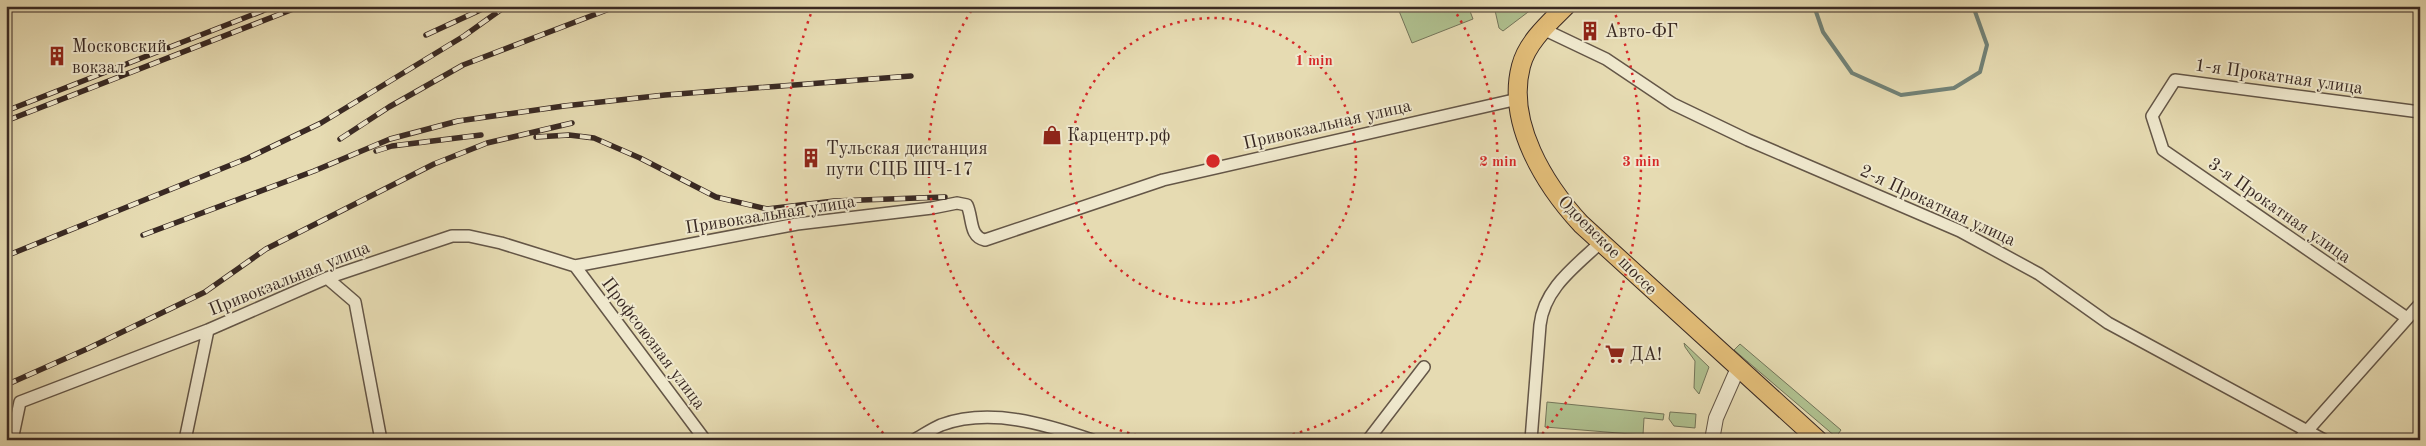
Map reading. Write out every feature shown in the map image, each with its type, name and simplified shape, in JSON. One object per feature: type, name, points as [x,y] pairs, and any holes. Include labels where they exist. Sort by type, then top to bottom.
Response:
[{"type":"main road","name":"Одоевское шоссе","points":[[1566,6],[1543,29],[1527,51],[1520,66],[1518,99],[1524,131],[1550,184],[1562,204],[1601,242],[1818,440]]},
{"type":"street","name":"2-я Прокатная улица","points":[[1543,29],[1606,59],[1673,104],[1748,140],[1960,231],[2039,274],[2108,323],[2324,440]]},
{"type":"street","name":"1-я Прокатная улица","points":[[2152,116],[2175,80],[2420,112]]},
{"type":"street","name":"Привокзальная улица","points":[[12,440],[20,402],[208,330],[327,278],[452,236],[469,236],[502,243],[576,266],[797,224],[932,208],[957,203],[967,205],[974,235],[979,239],[985,240],[1163,180],[1518,99]]},
{"type":"street","name":"3-я Прокатная улица","points":[[2152,116],[2163,150],[2407,318]]},
{"type":"street","points":[[1531,440],[1540,325],[1543,311],[1554,287],[1601,242]]},
{"type":"street","name":"Профсоюзная улица","points":[[576,266],[705,440]]},
{"type":"street","points":[[327,278],[355,302],[381,440]]},
{"type":"street","points":[[2299,440],[2420,304]]},
{"type":"street","points":[[185,440],[208,330]]},
{"type":"street","points":[[1368,440],[1424,367]]},
{"type":"street","points":[[1712,440],[1718,411],[1738,368]]},
{"type":"street","points":[[914,440],[941,425],[977,417],[1040,422],[1092,440]]},
{"type":"green space","points":[[1397,6],[1468,6],[1473,19],[1412,43]]},
{"type":"green space","points":[[1494,6],[1536,6],[1503,31],[1499,28]]},
{"type":"green space","points":[[1684,343],[1709,367],[1699,394],[1694,388],[1695,361]]},
{"type":"green space","points":[[1740,344],[1841,430],[1836,437],[1734,350]]},
{"type":"green space","points":[[1547,402],[1664,414],[1663,420],[1644,418],[1643,435],[1545,427]]},
{"type":"green space","points":[[1670,412],[1696,414],[1695,428],[1674,426],[1669,419]]},
{"type":"waterway","points":[[1814,6],[1823,32],[1852,73],[1901,95],[1954,88],[1980,72],[1987,45],[1973,6]]},
{"type":"railway","points":[[6,111],[275,6]]},
{"type":"railway","points":[[6,121],[301,6]]},
{"type":"railway","points":[[426,35],[489,6]]},
{"type":"railway","points":[[6,256],[248,158],[321,123],[464,36],[506,6]]},
{"type":"railway","points":[[340,139],[389,107],[463,65],[617,6]]},
{"type":"railway","points":[[143,235],[314,171],[390,139],[458,121],[564,106],[665,95],[911,76]]},
{"type":"railway","points":[[6,385],[89,348],[205,292],[266,249],[434,164],[487,143],[572,123]]},
{"type":"railway","points":[[376,151],[392,146],[481,135]]},
{"type":"railway","points":[[536,137],[569,135],[594,138],[640,158],[716,197],[767,209],[834,201],[945,197]]},
{"type":"place","name":"Авто-ФГ","points":[[1590,31]]},
{"type":"place","name":"Московский вокзал","points":[[57,56]]},
{"type":"place","name":"Карцентр.рф","points":[[1052,135]]},
{"type":"place","name":"Тульская дистанция пути СЦБ ШЧ-17","points":[[811,158]]},
{"type":"place","name":"ДА!","points":[[1615,354]]}]
